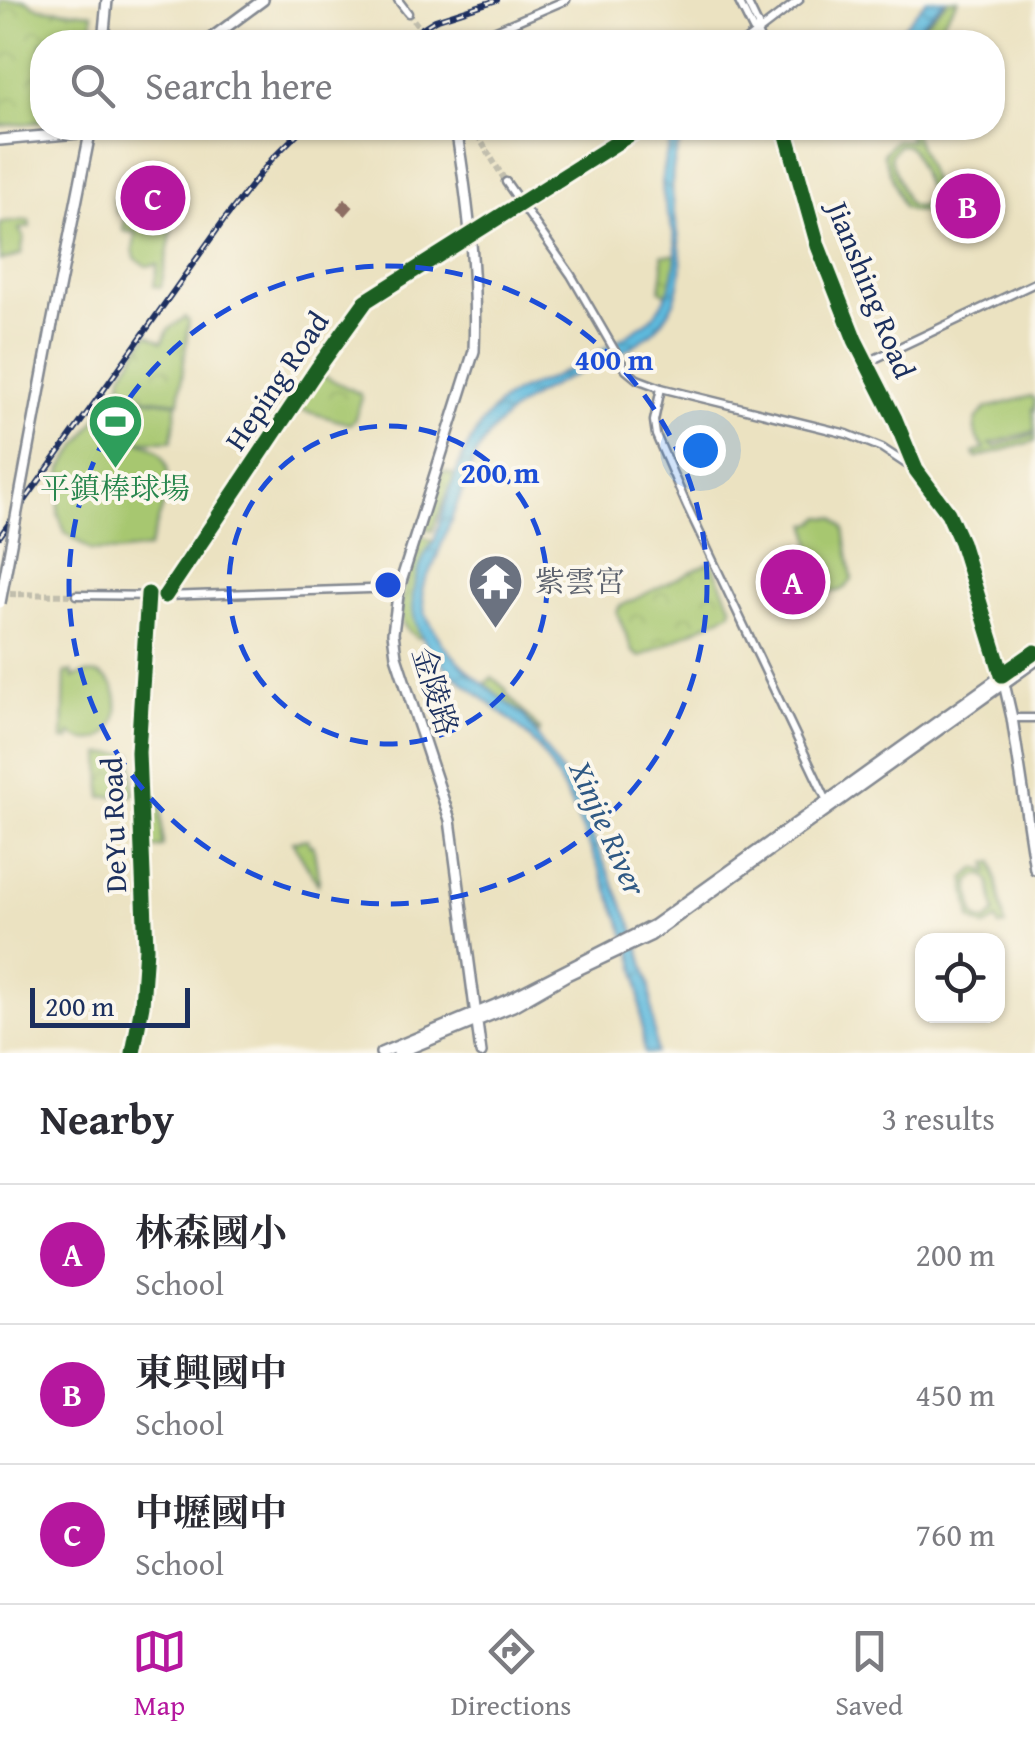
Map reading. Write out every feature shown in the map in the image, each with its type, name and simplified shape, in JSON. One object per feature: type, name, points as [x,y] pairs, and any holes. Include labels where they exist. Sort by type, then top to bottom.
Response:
[{"type":"main road","points":[[104,30],[107,0]]},
{"type":"main road","points":[[222,30],[263,0]]},
{"type":"main road","points":[[0,140],[30,136]]},
{"type":"main road","points":[[0,603],[90,140]]},
{"type":"main road","name":"金陵路","points":[[458,140],[471,232],[474,351],[399,588],[393,645],[454,840],[481,1053]]},
{"type":"main road","points":[[381,1053],[513,1006],[641,937],[829,805],[1035,652]]},
{"type":"main road","points":[[1003,678],[1035,661]]},
{"type":"main road","points":[[1003,678],[1035,869]]},
{"type":"main road","points":[[398,1053],[477,1018]]},
{"type":"street","points":[[398,0],[408,13]]},
{"type":"street","points":[[496,30],[566,0]]},
{"type":"street","points":[[742,0],[757,30]]},
{"type":"street","points":[[760,30],[799,0]]},
{"type":"street","name":"Heping Road","points":[[165,596],[366,301],[621,140]]},
{"type":"street","name":"Jianshing Road","points":[[788,140],[818,246],[916,470]]},
{"type":"street","points":[[506,182],[571,275],[632,375],[661,388],[847,434],[882,448],[916,470],[948,513],[961,542],[1003,678]]},
{"type":"street","points":[[866,363],[1035,283]]},
{"type":"street","points":[[661,388],[654,422],[656,435],[829,805]]},
{"type":"street","points":[[76,595],[399,588]]},
{"type":"street","name":"DeYu Road","points":[[133,1053],[142,1005],[146,948],[138,744],[148,594]]},
{"type":"street","points":[[1012,718],[1035,718]]},
{"type":"green space","points":[[0,0],[25,0],[40,8],[93,13],[92,30],[30,30],[30,123],[0,126]]},
{"type":"green space","points":[[948,0],[958,0],[937,30],[919,30]]},
{"type":"green space","points":[[895,140],[917,140],[941,204],[936,208],[932,203],[924,212],[903,207],[883,154]],"holes":[[[898,145],[912,150],[930,194],[921,207],[907,202],[890,157]]]},
{"type":"green space","points":[[130,183],[144,185],[142,199],[157,189],[171,195],[179,193],[161,287],[154,286],[158,265],[146,266],[135,258],[136,233],[123,231],[125,214],[117,213],[114,199],[127,202]]},
{"type":"green space","points":[[29,220],[30,227],[19,229],[24,238],[21,254],[0,260],[0,223]]},
{"type":"green space","points":[[662,255],[677,255],[677,270],[668,295],[660,290]]},
{"type":"green space","points":[[185,317],[189,321],[179,402],[143,398],[121,383],[122,374],[148,334],[162,342],[168,330]]},
{"type":"green space","name":"平鎮棒球場","points":[[138,364],[137,395],[177,403],[172,441],[136,441],[153,448],[163,458],[168,470],[164,501],[149,548],[90,550],[65,532],[58,513],[62,468]]},
{"type":"green space","points":[[319,377],[360,394],[354,421],[349,424],[299,406]]},
{"type":"green space","points":[[1032,396],[1035,431],[990,444],[995,447],[1035,434],[1035,441],[976,458],[974,453],[985,449],[975,428],[982,413],[987,408]]},
{"type":"green space","points":[[442,471],[455,475],[432,531],[425,529]]},
{"type":"green space","points":[[822,517],[835,518],[844,528],[852,579],[841,590],[819,593],[808,524]]},
{"type":"green space","points":[[420,535],[434,542],[419,579],[427,636],[417,638],[404,626],[401,613]]},
{"type":"green space","points":[[708,563],[713,565],[731,612],[640,657],[633,652],[617,613],[619,607]]},
{"type":"green space","points":[[65,672],[72,672],[73,678],[93,674],[107,679],[115,692],[114,724],[104,736],[90,740],[70,734],[69,740],[63,740]]},
{"type":"green space","points":[[492,677],[507,690],[539,733],[485,684]]},
{"type":"green space","points":[[101,754],[133,754],[134,795],[102,797]]},
{"type":"green space","points":[[146,806],[161,806],[163,847],[146,849]]},
{"type":"green space","points":[[308,839],[313,845],[318,884],[292,841]]},
{"type":"green space","points":[[993,862],[1005,926],[999,927],[997,920],[985,927],[971,920],[964,878],[977,868],[989,872],[987,863]],"holes":[[[977,875],[986,876],[995,913],[986,921],[974,915],[969,882]]]},
{"type":"water","points":[[926,0],[945,0],[918,30],[901,30]]},
{"type":"water","points":[[671,140],[682,140],[672,189],[681,277],[668,313],[643,339],[539,393],[497,425],[476,455],[422,590],[425,614],[444,646],[470,673],[524,716],[570,786],[634,930],[650,987],[656,1053],[644,1053],[632,954],[563,789],[524,732],[434,654],[419,631],[413,606],[419,571],[434,542],[459,464],[491,412],[515,393],[560,374],[623,338],[647,322],[661,305],[676,258],[664,202],[665,161]]},
{"type":"tunnel","points":[[408,13],[421,30]]},
{"type":"tunnel","points":[[480,140],[506,182]]},
{"type":"tunnel","points":[[1,594],[76,595]]},
{"type":"railway","points":[[419,30],[435,20],[497,0]]},
{"type":"railway","points":[[0,536],[224,220],[291,140]]},
{"type":"marked path","points":[[341,212],[349,203]]},
{"type":"cycle path","points":[[165,596],[366,301],[621,140]]},
{"type":"cycle path","points":[[788,140],[818,246],[855,340],[916,470],[948,513],[961,542],[1002,675],[1035,652]]},
{"type":"cycle path","points":[[133,1053],[142,1005],[146,948],[138,752],[148,594]]},
{"type":"place","name":"中壢國中","points":[[153,198]]},
{"type":"place","name":"東興國中","points":[[968,206]]},
{"type":"place","name":"平鎮棒球場","points":[[115,470]]},
{"type":"place","name":"林森國小","points":[[793,582]]},
{"type":"place","name":"紫雲宮","points":[[496,631]]},
{"type":"water label","name":"Xinjie River","points":[[608,828]]}]
